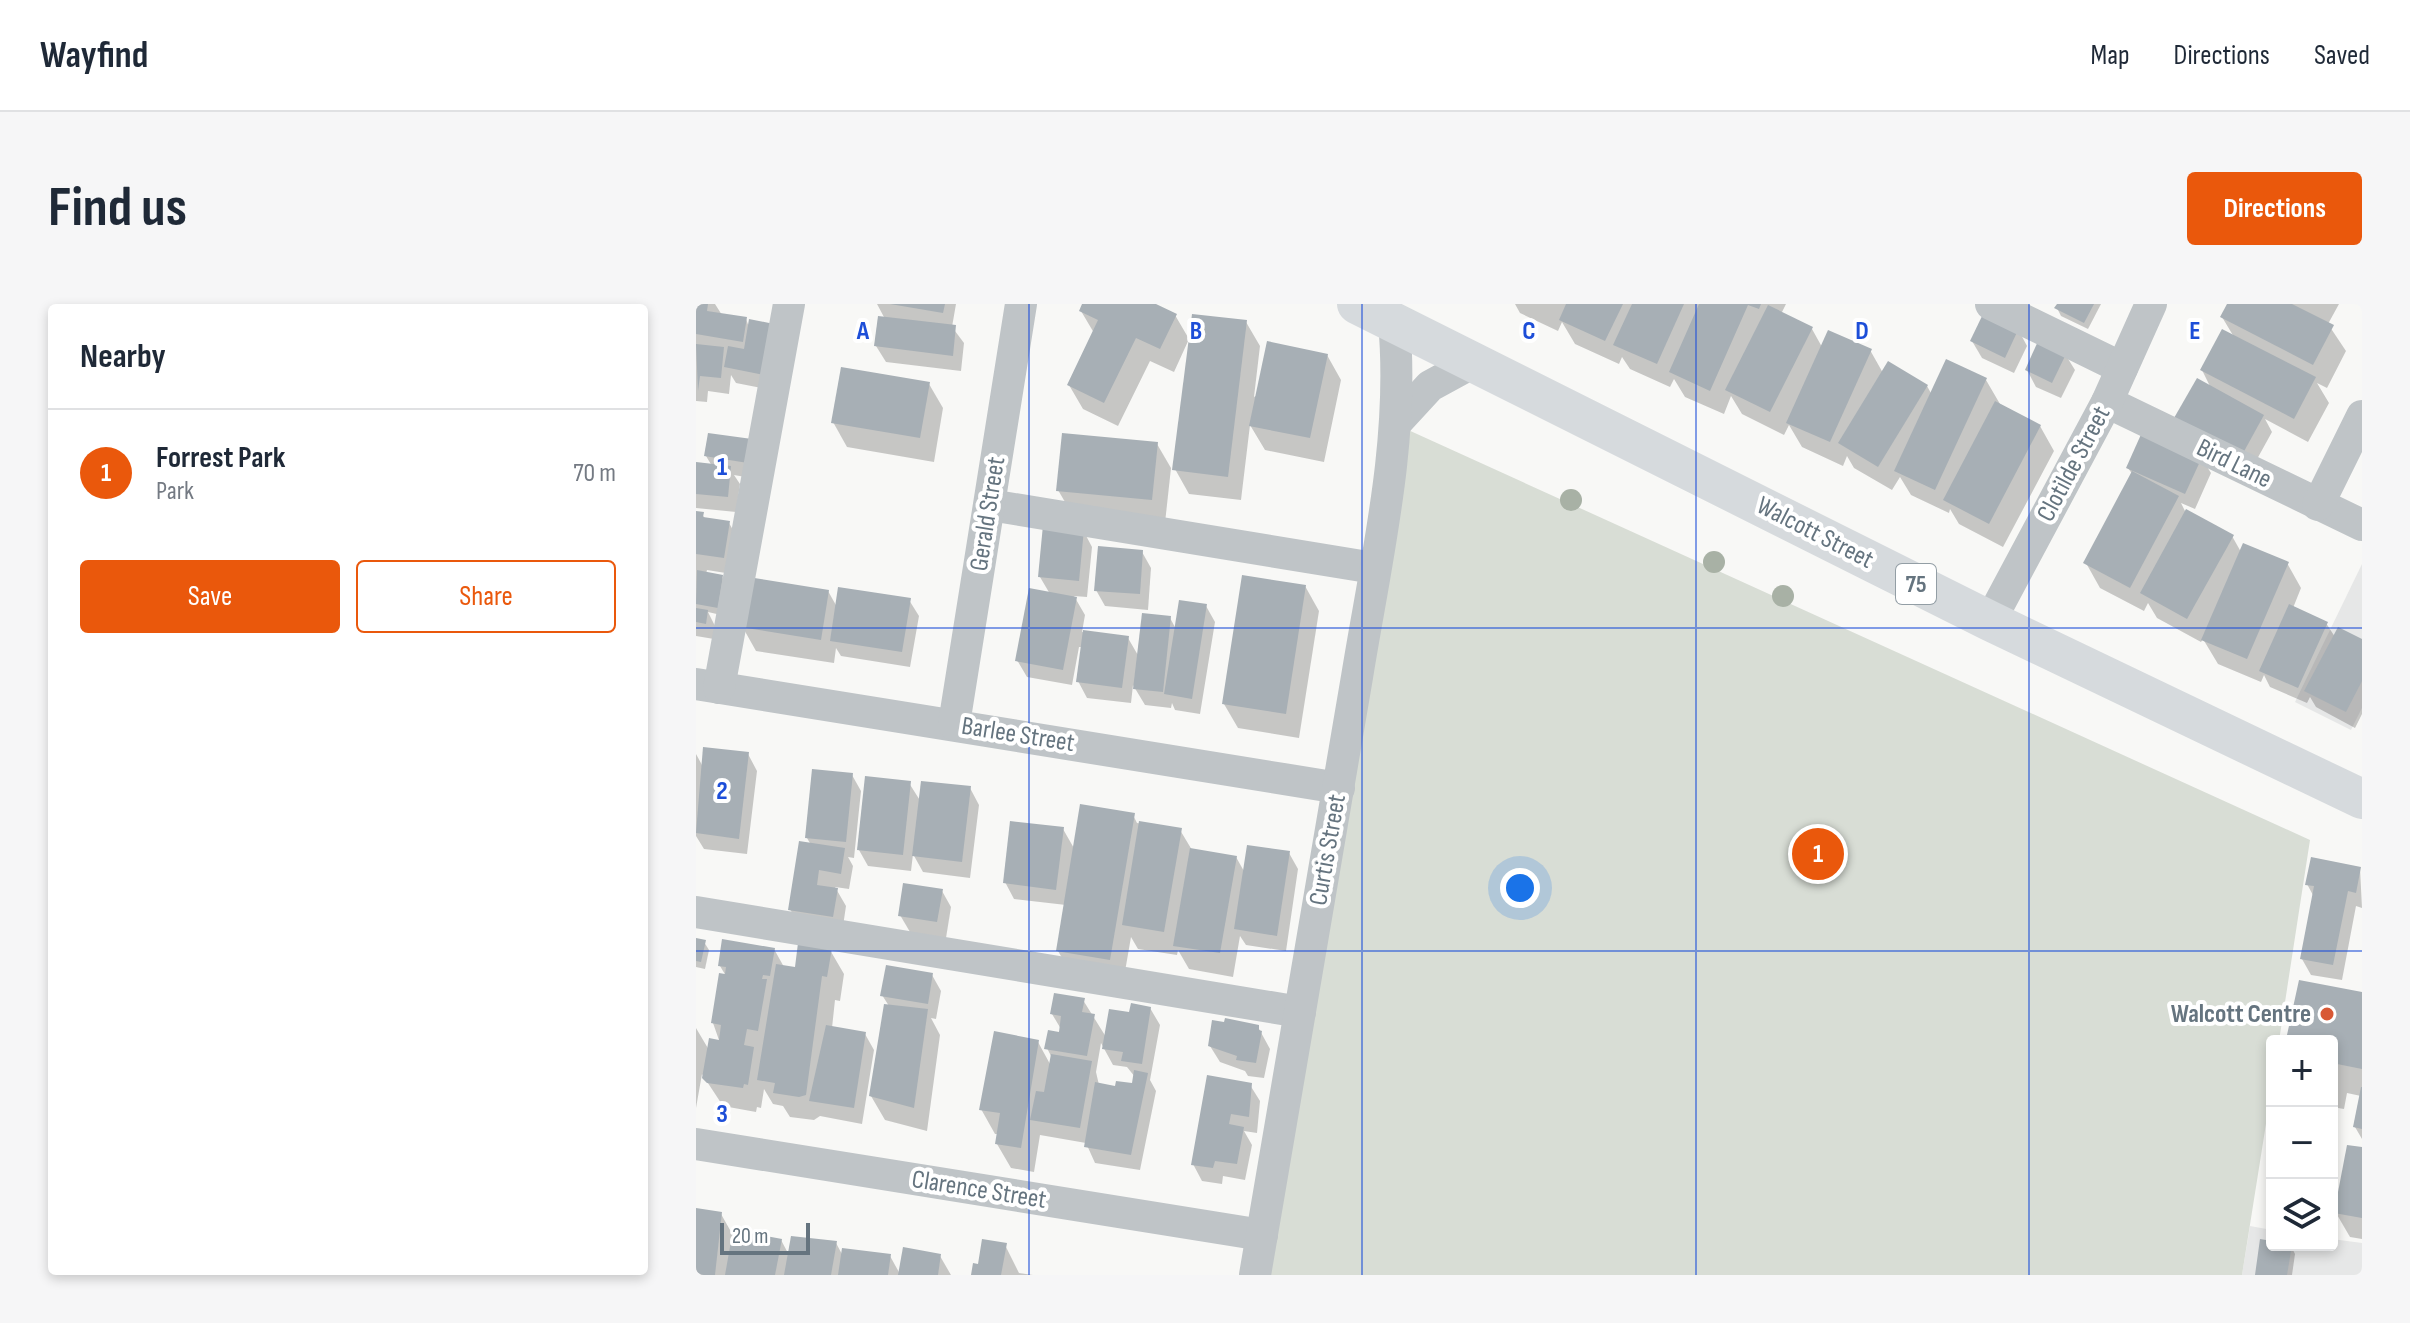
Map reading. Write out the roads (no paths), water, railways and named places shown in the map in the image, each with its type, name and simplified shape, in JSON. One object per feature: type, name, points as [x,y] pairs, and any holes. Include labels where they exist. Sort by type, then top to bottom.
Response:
[{"type":"main road","name":"Walcott Street","points":[[1357,304],[1990,621],[2362,799]]},
{"type":"street","points":[[708,686],[789,304]]},
{"type":"street","name":"Gerald Street","points":[[954,724],[1021,304]]},
{"type":"street","points":[[1991,304],[2122,368]]},
{"type":"street","name":"Clotilde Street","points":[[1990,621],[2107,402],[2151,304]]},
{"type":"street","name":"Curtis Street","points":[[1255,1275],[1374,568],[1395,424],[1399,373],[1394,322]]},
{"type":"street","points":[[1395,424],[1430,386],[1474,362]]},
{"type":"street","name":"Bird Lane","points":[[2107,402],[2362,525]]},
{"type":"street","points":[[2318,505],[2362,416]]},
{"type":"street","points":[[990,505],[1374,568]]},
{"type":"street","name":"Barlee Street","points":[[708,686],[1339,788]]},
{"type":"street","points":[[696,912],[1300,1012]]},
{"type":"street","name":"Clarence Street","points":[[696,1144],[1262,1235]]},
{"type":"place","name":"Forrest Park","points":[[1818,854]]},
{"type":"place","name":"Walcott Centre","points":[[2327,1014]]}]
